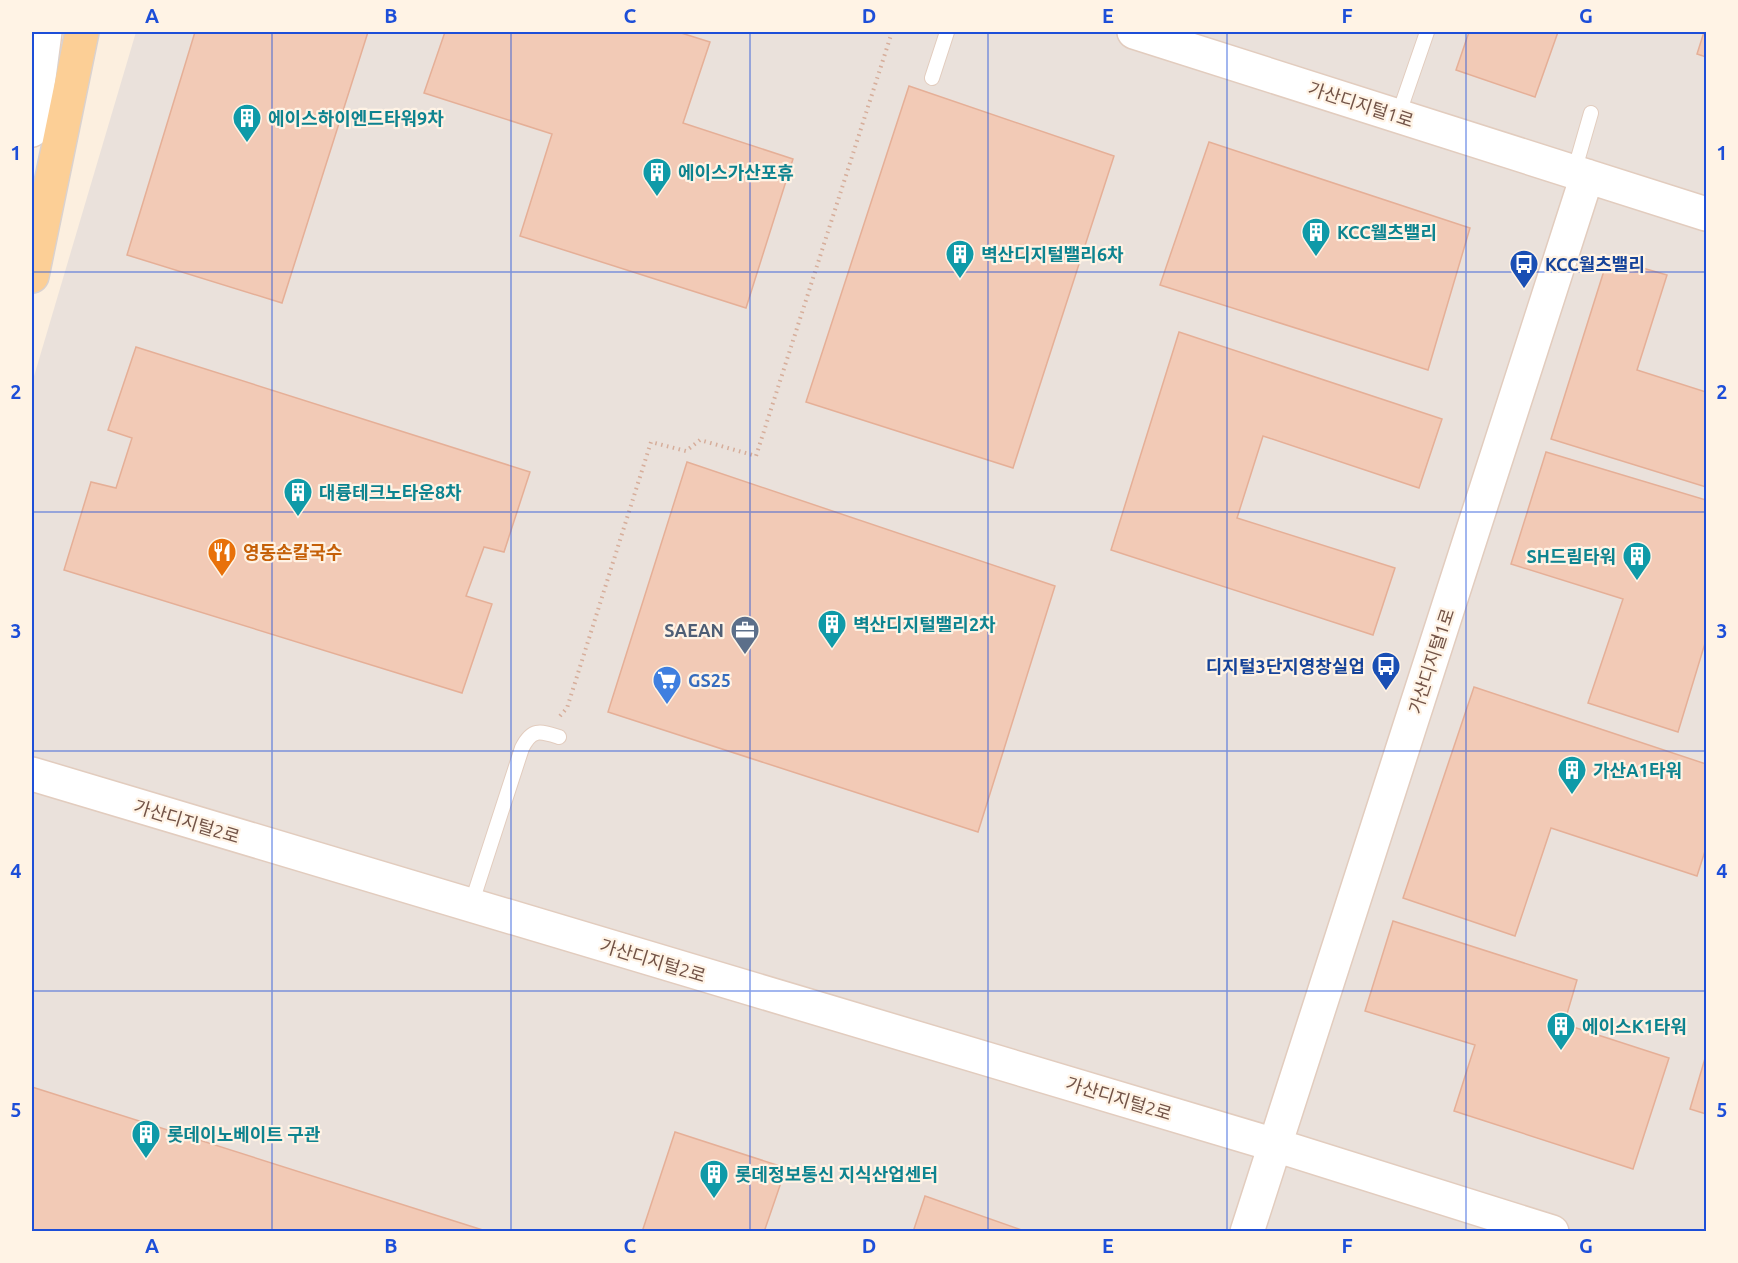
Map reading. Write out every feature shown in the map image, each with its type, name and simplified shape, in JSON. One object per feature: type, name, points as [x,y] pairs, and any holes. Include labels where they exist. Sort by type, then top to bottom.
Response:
[{"type":"main road","points":[[32,276],[82,32]]},
{"type":"street","points":[[32,130],[45,32]]},
{"type":"street","name":"가산디지털1로","points":[[1134,32],[1707,214]]},
{"type":"street","name":"가산디지털1로","points":[[1275,1145],[1581,174]]},
{"type":"street","name":"가산디지털2로","points":[[32,774],[1275,1145],[1552,1232]]},
{"type":"street","points":[[1247,1232],[1275,1145]]},
{"type":"lane","points":[[932,78],[946,32]]},
{"type":"lane","points":[[1398,116],[1427,32]]},
{"type":"lane","points":[[1581,174],[1591,113]]},
{"type":"lane","points":[[471,905],[522,748],[533,734],[543,733],[559,737]]},
{"type":"path","points":[[543,733],[567,708],[651,442],[686,451],[700,440],[756,456],[891,32]]},
{"type":"shaded area","points":[[136,32],[1706,32],[1706,1231],[32,1232],[32,383]]},
{"type":"building","name":"에이스하이엔드타워9차","points":[[195,32],[368,32],[282,303],[127,255]]},
{"type":"building","name":"에이스가산포휴","points":[[445,32],[678,32],[710,42],[683,123],[793,159],[746,308],[520,236],[552,134],[424,93]]},
{"type":"building","points":[[1469,32],[1558,32],[1535,97],[1456,70]]},
{"type":"building","points":[[1704,32],[1706,32],[1706,57],[1697,54]]},
{"type":"building","name":"벽산디지털밸리6차","points":[[909,86],[1114,156],[1013,468],[806,402]]},
{"type":"building","name":"KCC웰츠밸리","points":[[1209,142],[1470,228],[1428,370],[1160,285]]},
{"type":"building","points":[[1608,258],[1667,275],[1637,370],[1706,392],[1706,487],[1551,439]]},
{"type":"building","points":[[1179,332],[1442,419],[1419,488],[1263,436],[1237,518],[1395,568],[1373,635],[1111,550]]},
{"type":"building","name":"대륭테크노타운8차","points":[[136,347],[530,472],[504,552],[484,547],[466,596],[492,604],[462,693],[64,570],[91,482],[116,488],[132,438],[108,430]]},
{"type":"building","name":"SH드림타워","points":[[1546,452],[1706,500],[1706,640],[1678,732],[1588,703],[1623,599],[1511,564]]},
{"type":"building","name":"벽산디지털밸리2차","points":[[687,462],[1055,586],[978,832],[608,712]]},
{"type":"building","name":"가산A1타워","points":[[1474,687],[1706,764],[1706,848],[1697,876],[1551,828],[1515,936],[1403,898]]},
{"type":"building","name":"에이스K1타워","points":[[1393,921],[1577,980],[1564,1024],[1669,1058],[1633,1169],[1454,1111],[1475,1045],[1365,1011]]},
{"type":"building","points":[[1706,1055],[1706,1114],[1690,1109]]},
{"type":"building","name":"롯데이노베이트 구관","points":[[32,1087],[489,1232],[32,1232]]},
{"type":"building","name":"롯데정보통신 지식산업센터","points":[[675,1132],[786,1168],[764,1232],[642,1232]]},
{"type":"building","points":[[925,1196],[1027,1232],[913,1232]]},
{"type":"place","name":"에이스하이엔드타워9차","points":[[247,144]]},
{"type":"place","name":"에이스가산포휴","points":[[657,198]]},
{"type":"place","name":"KCC웰츠밸리","points":[[1316,258]]},
{"type":"place","name":"벽산디지털밸리6차","points":[[960,280]]},
{"type":"place","name":"KCC월츠밸리","points":[[1524,290]]},
{"type":"place","name":"대륭테크노타운8차","points":[[298,518]]},
{"type":"place","name":"영동손칼국수","points":[[222,578]]},
{"type":"place","name":"SH드림타워","points":[[1637,582]]},
{"type":"place","name":"벽산디지털밸리2차","points":[[832,650]]},
{"type":"place","name":"SAEAN","points":[[745,656]]},
{"type":"place","name":"디지털3단지영창실업","points":[[1386,692]]},
{"type":"place","name":"GS25","points":[[667,706]]},
{"type":"place","name":"가산A1타워","points":[[1572,796]]},
{"type":"place","name":"에이스K1타워","points":[[1561,1052]]},
{"type":"place","name":"롯데이노베이트 구관","points":[[146,1160]]},
{"type":"place","name":"롯데정보통신 지식산업센터","points":[[714,1200]]}]
